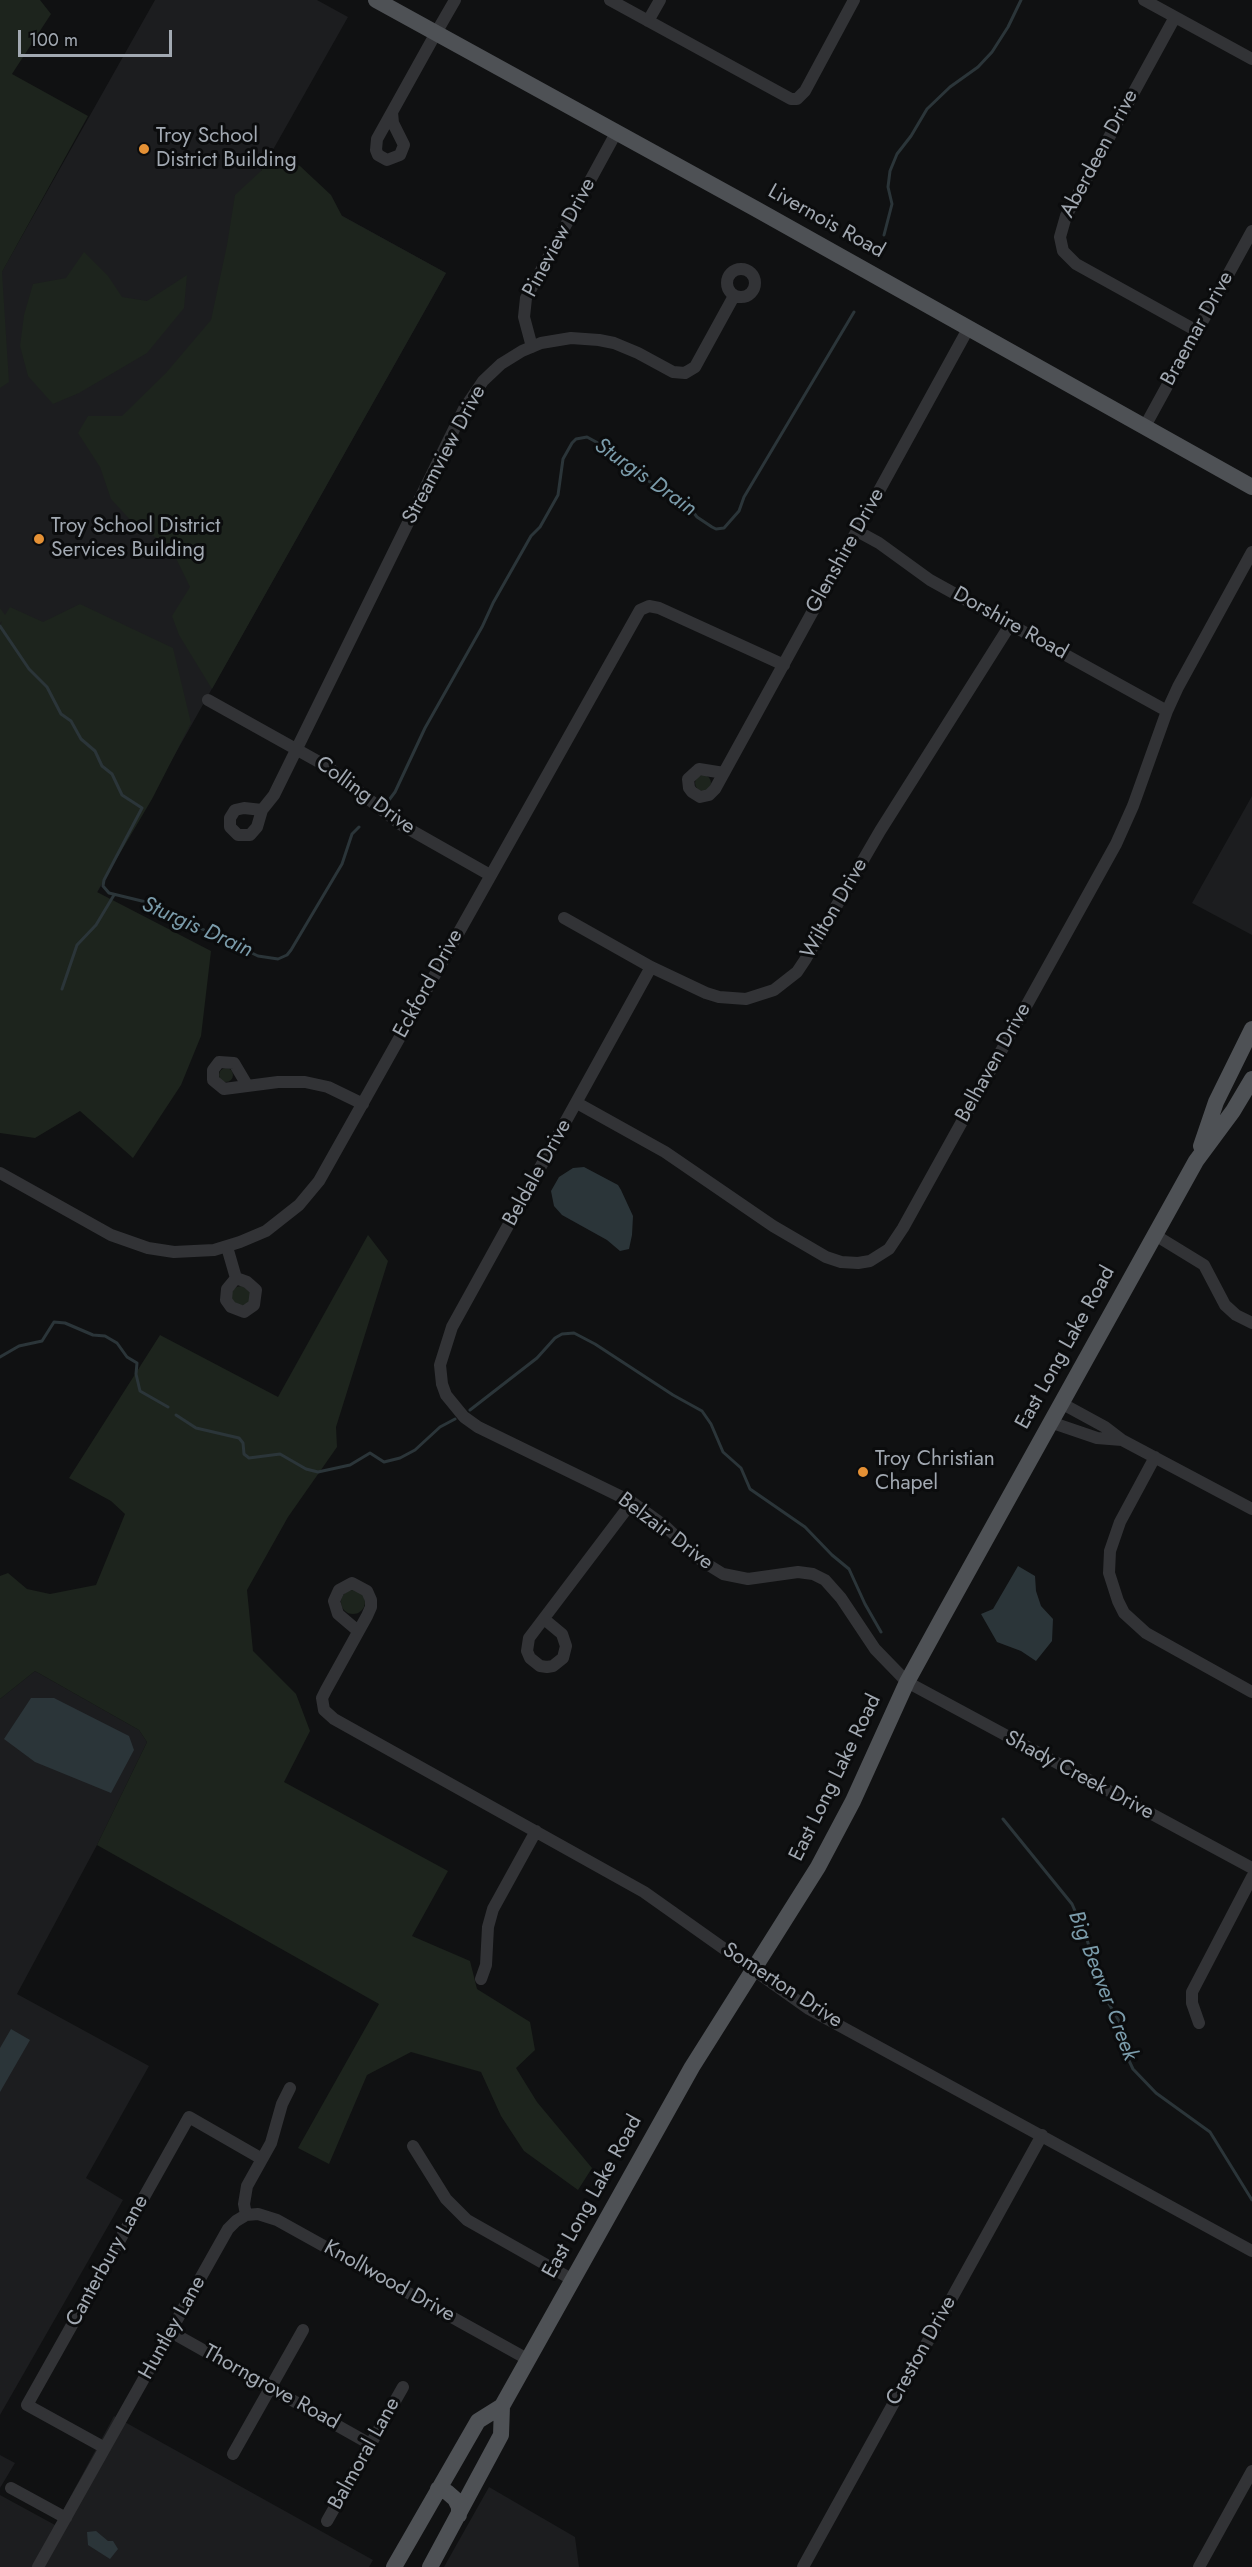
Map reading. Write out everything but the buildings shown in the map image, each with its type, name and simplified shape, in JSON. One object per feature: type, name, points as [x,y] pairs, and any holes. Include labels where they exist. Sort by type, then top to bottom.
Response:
[{"type":"main road","name":"Livernois Road","points":[[376,0],[1252,487]]},
{"type":"main road","name":"East Long Lake Road","points":[[1196,1161],[1216,1102],[1252,1029]]},
{"type":"main road","points":[[1252,1047],[1252,1054]]},
{"type":"main road","name":"East Long Lake Road","points":[[394,2567],[478,2421],[502,2406],[692,2067],[822,1859],[853,1801],[907,1682],[1050,1422],[1196,1161],[1233,1111],[1252,1079]]},
{"type":"main road","name":"East Long Lake Road","points":[[430,2567],[501,2435],[502,2406]]},
{"type":"main road","points":[[438,2489],[447,2492],[455,2499],[459,2515]]},
{"type":"street","points":[[392,111],[455,0]]},
{"type":"street","points":[[610,0],[787,97],[797,99],[805,91],[854,0]]},
{"type":"street","points":[[648,21],[660,0]]},
{"type":"street","points":[[1144,0],[1252,59]]},
{"type":"street","name":"Aberdeen Drive","points":[[1175,17],[1066,216],[1060,237],[1063,251],[1076,264],[1197,331]]},
{"type":"street","name":"Pineview Drive","points":[[532,347],[525,323],[526,298],[616,133]]},
{"type":"street","name":"Braemar Drive","points":[[1144,428],[1252,231]]},
{"type":"street","name":"Streamview Drive","points":[[262,810],[274,795],[470,398],[483,381],[496,369],[532,347],[561,339],[599,340],[628,349],[672,372],[685,374],[695,367],[734,296]]},
{"type":"street","name":"Glenshire Drive","points":[[724,773],[968,328]]},
{"type":"street","name":"Dorshire Road","points":[[857,531],[885,547],[919,573],[1167,711]]},
{"type":"street","name":"Belhaven Drive","points":[[577,1103],[665,1152],[774,1226],[826,1257],[841,1262],[858,1263],[880,1256],[889,1249],[903,1228],[1116,844],[1134,806],[1167,711],[1195,653],[1252,552]]},
{"type":"street","name":"Eckford Drive","points":[[0,1173],[129,1243],[174,1252],[200,1252],[227,1247],[266,1231],[299,1205],[319,1181],[640,610],[649,606],[659,608],[784,665]]},
{"type":"street","name":"Wilton Drive","points":[[564,918],[651,967],[706,993],[746,999],[774,990],[797,972],[880,831],[1010,625]]},
{"type":"street","name":"Colling Drive","points":[[208,700],[342,776],[399,824],[490,875]]},
{"type":"street","name":"Beldale Drive","points":[[442,1384],[440,1365],[442,1353],[452,1328],[651,967]]},
{"type":"street","points":[[247,1085],[291,1081],[318,1085],[340,1092],[363,1104]]},
{"type":"street","points":[[1155,1235],[1204,1265],[1225,1305],[1236,1315],[1252,1323]]},
{"type":"street","points":[[227,1247],[236,1278]]},
{"type":"street","name":"Belzair Drive","points":[[442,1384],[451,1402],[472,1423],[632,1502],[654,1518],[702,1561],[723,1574],[748,1579],[789,1572],[806,1572],[825,1580],[841,1598],[883,1659],[907,1682]]},
{"type":"street","points":[[1061,1403],[1105,1427],[1122,1440],[1252,1509]]},
{"type":"street","points":[[1050,1422],[1097,1438],[1122,1440]]},
{"type":"street","points":[[1155,1456],[1120,1522],[1110,1551],[1110,1573],[1118,1601],[1124,1613],[1146,1633],[1252,1692]]},
{"type":"street","points":[[544,1619],[632,1502]]},
{"type":"street","name":"Somerton Drive","points":[[358,1631],[326,1690],[322,1706],[334,1719],[655,1899],[809,2009],[1252,2251]]},
{"type":"street","name":"Shady Creek Drive","points":[[907,1682],[1252,1868]]},
{"type":"street","points":[[481,1979],[486,1965],[488,1927],[493,1909],[536,1832]]},
{"type":"street","points":[[1199,2023],[1192,2003],[1192,1992],[1252,1877]]},
{"type":"street","points":[[246,2215],[245,2195],[271,2142],[282,2104],[290,2088]]},
{"type":"street","name":"Canterbury Lane","points":[[105,2448],[27,2405],[189,2117],[262,2159]]},
{"type":"street","name":"Creston Drive","points":[[803,2567],[1042,2135]]},
{"type":"street","points":[[413,2146],[446,2199],[467,2220],[573,2280]]},
{"type":"street","name":"Knollwood Drive","points":[[246,2215],[258,2214],[277,2220],[529,2360]]},
{"type":"street","name":"Huntley Lane","points":[[38,2567],[228,2229],[246,2215]]},
{"type":"street","points":[[233,2454],[303,2330]]},
{"type":"street","name":"Thorngrove Road","points":[[171,2332],[370,2444]]},
{"type":"street","name":"Balmoral Lane","points":[[327,2521],[403,2387]]},
{"type":"street","points":[[1199,2567],[1252,2471]]},
{"type":"street","points":[[11,2488],[66,2518]]},
{"type":"shaded area","points":[[0,0],[40,0],[51,14],[12,74],[88,116],[2,272],[9,382],[0,388]]},
{"type":"shaded area","points":[[155,0],[317,0],[348,17],[261,171],[446,273],[0,1065],[0,275]]},
{"type":"shaded area","points":[[272,152],[300,166],[331,195],[342,216],[446,273],[212,689],[179,635],[172,616],[190,587],[170,546],[135,525],[111,499],[100,467],[78,433],[88,416],[122,416],[166,373],[211,320],[235,195],[261,171]]},
{"type":"shaded area","points":[[84,252],[108,276],[122,297],[147,301],[187,275],[184,308],[147,353],[79,393],[53,404],[28,376],[20,346],[24,315],[33,284],[66,278]]},
{"type":"shaded area","points":[[80,604],[173,648],[191,723],[152,799],[97,892],[211,951],[201,1036],[181,1085],[133,1158],[80,1111],[35,1138],[0,1133],[0,626],[2,621],[0,623],[0,608],[5,615],[10,607],[43,622]]},
{"type":"shaded area","points":[[703,775],[711,783],[703,791],[695,783]]},
{"type":"shaded area","points":[[1252,796],[1252,935],[1192,903]]},
{"type":"shaded area","points":[[223,1068],[229,1068],[233,1075],[229,1082],[223,1082],[219,1078],[219,1072]]},
{"type":"shaded area","points":[[584,1167],[618,1185],[621,1190],[633,1216],[629,1249],[620,1251],[607,1240],[562,1215],[554,1206],[551,1191],[559,1177],[573,1168]]},
{"type":"shaded area","points":[[368,1235],[388,1261],[336,1427],[337,1447],[288,1517],[247,1590],[253,1651],[296,1694],[310,1731],[284,1782],[448,1871],[412,1936],[470,1961],[477,1989],[530,2022],[535,2050],[516,2068],[537,2102],[592,2168],[578,2190],[524,2151],[501,2116],[481,2072],[411,2052],[367,2075],[329,2164],[298,2148],[379,2004],[97,1845],[147,1742],[139,1730],[35,1671],[0,1699],[0,1576],[8,1573],[27,1589],[50,1594],[96,1585],[125,1514],[111,1501],[69,1478],[160,1335],[278,1397]]},
{"type":"shaded area","points":[[241,1286],[248,1289],[251,1296],[248,1303],[241,1306],[234,1303],[231,1296],[234,1289]]},
{"type":"shaded area","points":[[1018,1566],[1035,1576],[1036,1591],[1041,1606],[1053,1619],[1052,1641],[1036,1661],[1021,1651],[997,1642],[981,1614],[993,1609]]},
{"type":"shaded area","points":[[353,1590],[362,1593],[365,1602],[362,1611],[353,1614],[344,1611],[341,1602],[344,1593]]},
{"type":"shaded area","points":[[35,1671],[139,1730],[147,1742],[97,1845],[17,1994],[149,2066],[86,2178],[123,2200],[0,2415],[0,1699]]},
{"type":"shaded area","points":[[31,1698],[54,1698],[129,1736],[134,1750],[111,1793],[35,1762],[4,1739]]},
{"type":"shaded area","points":[[11,2029],[30,2040],[0,2092],[0,2048]]},
{"type":"shaded area","points":[[114,2416],[373,2560],[369,2567],[0,2567],[0,2495],[55,2525]]},
{"type":"shaded area","points":[[0,2455],[15,2463],[0,2488]]},
{"type":"shaded area","points":[[489,2487],[575,2537],[579,2567],[444,2567]]},
{"type":"shaded area","points":[[96,2531],[108,2541],[113,2541],[118,2549],[110,2559],[88,2545],[87,2532]]},
{"type":"waterway","name":"Sturgis Drain","points":[[884,235],[892,204],[888,187],[890,171],[897,154],[927,109],[950,87],[978,67],[992,52],[1021,0]]},
{"type":"waterway","name":"Sturgis Drain","points":[[389,800],[493,603],[531,536],[540,527],[558,495],[563,459],[572,443],[576,439],[587,437],[598,443],[620,464],[687,504],[697,517],[716,529],[724,528],[739,511],[744,497],[854,312]]},
{"type":"waterway","name":"Sturgis Drain","points":[[0,626],[29,669],[47,687],[61,714],[71,721],[81,739],[95,751],[102,766],[112,774],[122,795],[142,808],[104,880],[103,886],[109,893],[146,902],[258,956],[278,959],[287,955],[291,950],[342,864],[352,834],[359,827]]},
{"type":"waterway","points":[[62,989],[77,945],[96,925],[114,895]]},
{"type":"waterway","name":"Big Beaver Creek","points":[[0,1357],[19,1346],[42,1341],[54,1322],[65,1323],[93,1335],[105,1336],[117,1343],[127,1357],[137,1363],[136,1374],[140,1391],[168,1407]]},
{"type":"waterway","name":"Big Beaver Creek","points":[[470,1410],[537,1358],[555,1338],[562,1334],[574,1333],[595,1344],[673,1395],[702,1411],[711,1424],[723,1452],[741,1468],[750,1489],[805,1527],[849,1569],[881,1632]]},
{"type":"waterway","name":"Big Beaver Creek","points":[[176,1415],[196,1428],[239,1438],[243,1443],[244,1454],[249,1458],[280,1454],[306,1469],[318,1472],[350,1465],[370,1453],[384,1462],[400,1458],[415,1450],[440,1427],[455,1419]]},
{"type":"waterway","name":"Big Beaver Creek","points":[[1003,1819],[1072,1904],[1086,1936],[1102,1992],[1119,2021],[1123,2048],[1133,2069],[1156,2093],[1210,2132],[1252,2200]]},
{"type":"place","name":"Troy School District Building","points":[[144,149]]},
{"type":"place","name":"Troy School District Services Building","points":[[39,539]]},
{"type":"place","name":"Troy Christian Chapel","points":[[863,1472]]}]
